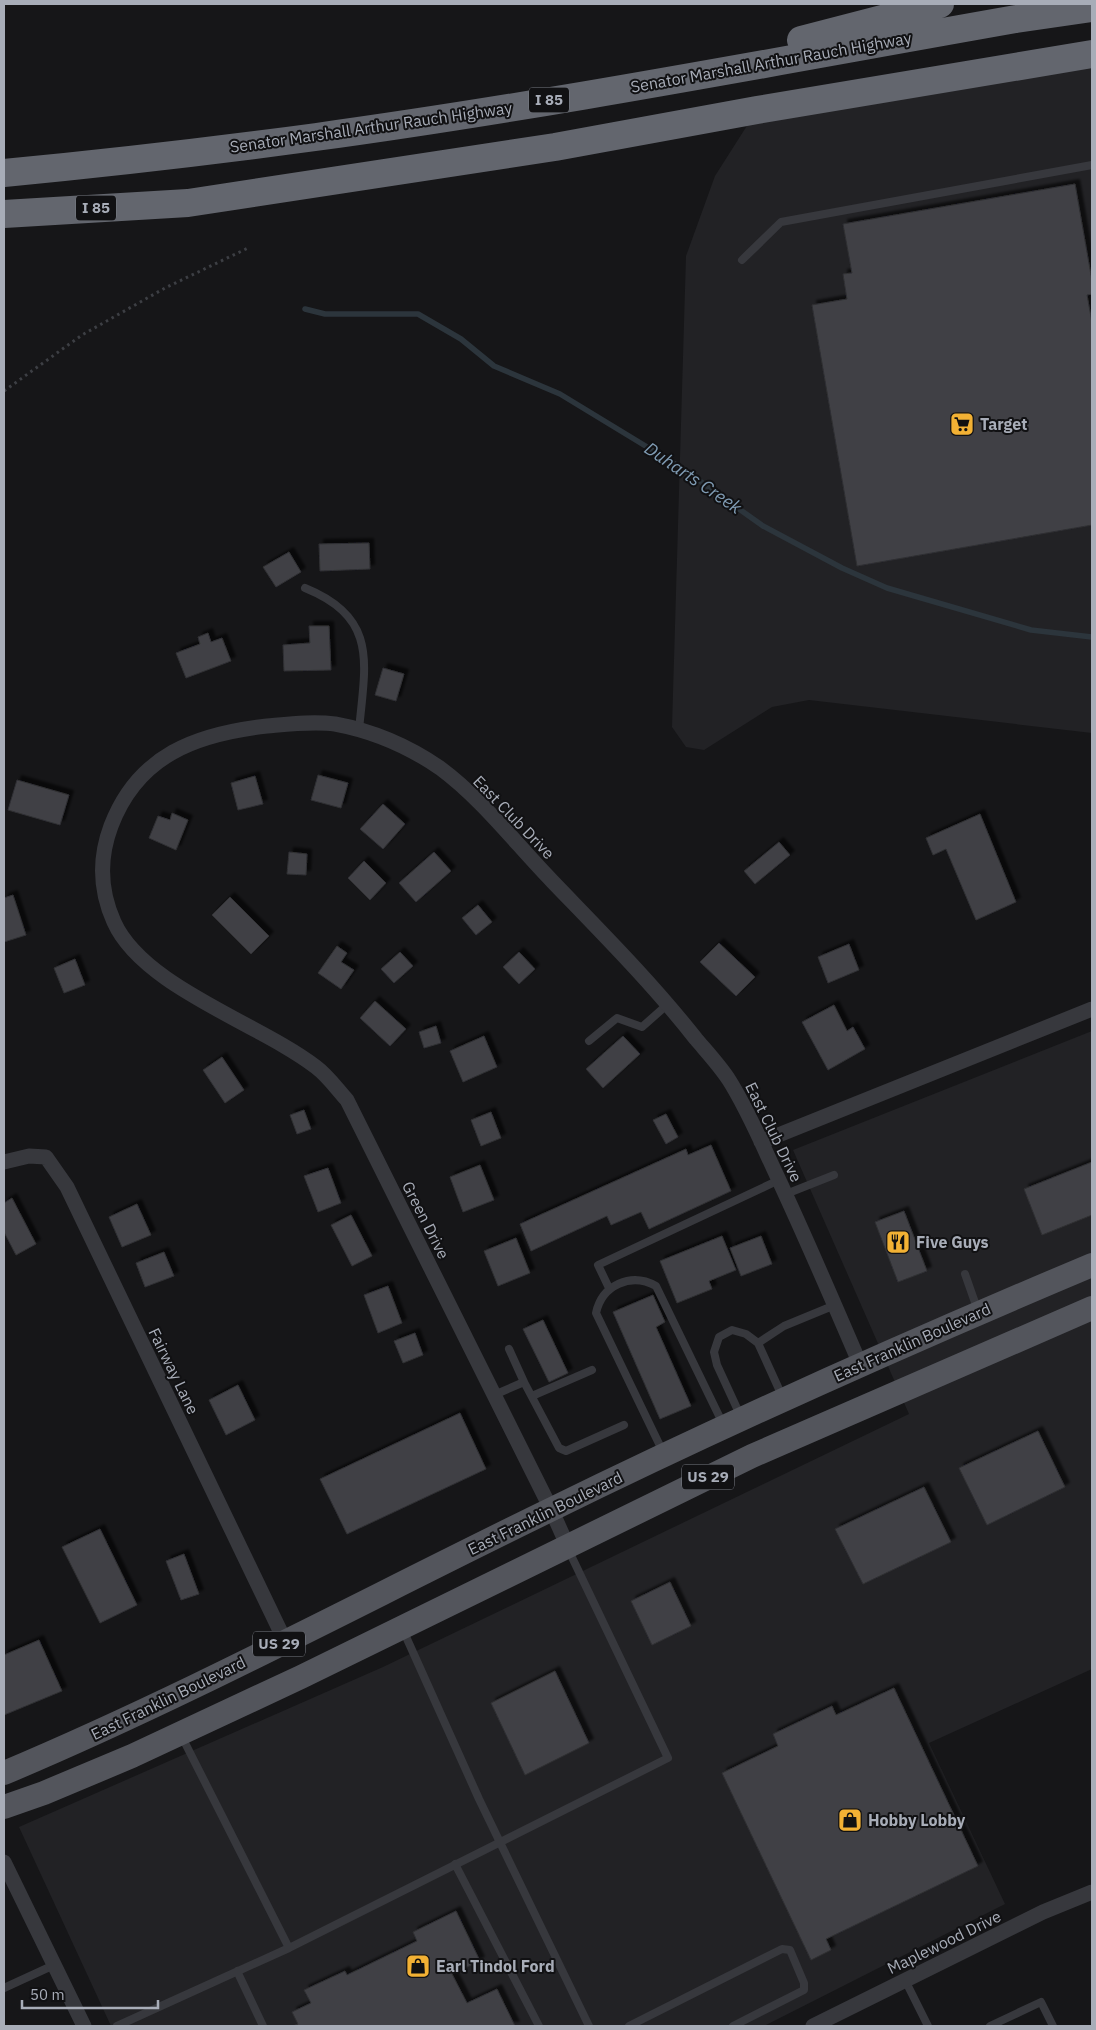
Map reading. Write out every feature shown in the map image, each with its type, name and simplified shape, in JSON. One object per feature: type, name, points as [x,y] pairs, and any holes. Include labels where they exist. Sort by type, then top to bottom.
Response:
[{"type":"highway","points":[[617,89],[940,4]]},
{"type":"highway","name":"Senator Marshall Arthur Rauch Highway","points":[[4,173],[116,162],[317,136],[617,89],[1006,20],[1092,8]]},
{"type":"highway","name":"I 85","points":[[4,214],[188,202],[555,147],[757,110],[1092,54]]},
{"type":"main road","name":"East Franklin Boulevard","points":[[4,1773],[72,1744],[286,1641],[551,1509],[860,1364],[978,1312],[1092,1265]]},
{"type":"main road","name":"US 29","points":[[4,1808],[44,1793],[180,1733],[402,1628],[752,1456],[1092,1308]]},
{"type":"street","name":"East Club Drive","points":[[171,982],[140,957],[115,925],[102,886],[103,846],[118,808],[142,774],[174,749],[212,735],[292,723],[333,724],[359,730],[410,748],[444,771],[486,811],[668,1004],[729,1080],[786,1194],[860,1364]]},
{"type":"street","name":"Green Drive","points":[[171,982],[298,1054],[319,1069],[347,1100],[551,1509],[568,1547]]},
{"type":"street","points":[[761,1142],[1092,1009]]},
{"type":"street","name":"Fairway Lane","points":[[4,1162],[29,1156],[46,1157],[67,1187],[286,1641]]},
{"type":"street","points":[[4,1862],[84,2026]]},
{"type":"street","name":"Maplewood Drive","points":[[813,2026],[1043,1912],[1092,1892]]},
{"type":"lane","points":[[742,260],[781,222],[1092,164]]},
{"type":"lane","points":[[305,588],[328,597],[346,612],[358,629],[364,654],[365,671],[359,730]]},
{"type":"lane","points":[[589,1041],[617,1018],[642,1027],[668,1004]]},
{"type":"lane","points":[[786,1194],[834,1175]]},
{"type":"lane","points":[[609,1288],[598,1264],[779,1180]]},
{"type":"lane","points":[[965,1274],[978,1312]]},
{"type":"lane","points":[[665,1456],[596,1313],[599,1300],[609,1288],[630,1280],[646,1280],[656,1286],[734,1423]]},
{"type":"lane","points":[[758,1342],[784,1326],[834,1305]]},
{"type":"lane","points":[[734,1423],[714,1352],[719,1337],[732,1330],[746,1334],[758,1342],[784,1400]]},
{"type":"lane","points":[[509,1349],[559,1448],[566,1451],[624,1425]]},
{"type":"lane","points":[[532,1396],[592,1370]]},
{"type":"lane","points":[[494,1395],[524,1382]]},
{"type":"lane","points":[[118,2026],[289,1948],[668,1758],[568,1547]]},
{"type":"lane","points":[[402,1628],[500,1842],[589,2026]]},
{"type":"lane","points":[[180,1733],[289,1948]]},
{"type":"lane","points":[[455,1864],[539,2026]]},
{"type":"lane","points":[[629,2026],[782,1949],[790,1950],[804,1983],[804,1990],[733,2026]]},
{"type":"lane","points":[[4,1988],[54,1965]]},
{"type":"lane","points":[[237,1972],[263,2026]]},
{"type":"lane","points":[[905,1980],[928,2026]]},
{"type":"lane","points":[[990,2026],[1041,2002],[1054,2026]]},
{"type":"path","points":[[4,391],[82,335],[165,288],[248,248]]},
{"type":"shaded area","points":[[1092,54],[1092,733],[809,700],[772,707],[704,750],[686,747],[672,727],[686,256],[715,176],[757,110]]},
{"type":"shaded area","points":[[1092,1031],[1092,1669],[929,1743],[1005,1904],[764,2026],[111,2026],[19,1827],[383,1667],[909,1414],[793,1150]]},
{"type":"building","name":"Target","points":[[1075,184],[1092,281],[1092,294],[1087,295],[1092,323],[1092,525],[857,566],[812,305],[847,299],[843,274],[852,273],[843,224]]},
{"type":"building","points":[[369,543],[370,569],[320,571],[319,544]]},
{"type":"building","points":[[289,552],[301,572],[276,587],[263,567]]},
{"type":"building","points":[[309,626],[329,626],[331,670],[284,671],[283,645],[310,643]]},
{"type":"building","points":[[208,633],[211,642],[222,638],[231,661],[186,678],[176,653],[200,644],[198,637]]},
{"type":"building","points":[[383,668],[404,674],[396,701],[375,695]]},
{"type":"building","points":[[318,775],[348,783],[341,808],[311,800]]},
{"type":"building","points":[[255,776],[263,804],[238,810],[231,783]]},
{"type":"building","points":[[17,780],[69,795],[60,825],[8,810]]},
{"type":"building","points":[[383,804],[405,824],[383,849],[360,829]]},
{"type":"building","points":[[172,813],[188,820],[176,850],[149,838],[158,816],[170,820]]},
{"type":"building","points":[[980,814],[1016,902],[976,920],[946,849],[933,855],[926,838]]},
{"type":"building","points":[[779,842],[790,855],[755,884],[744,871]]},
{"type":"building","points":[[289,852],[307,854],[306,875],[287,874]]},
{"type":"building","points":[[434,852],[451,871],[416,902],[399,883]]},
{"type":"building","points":[[364,861],[386,883],[370,900],[348,878]]},
{"type":"building","points":[[13,895],[26,935],[4,942],[4,898]]},
{"type":"building","points":[[230,897],[269,936],[251,954],[212,915]]},
{"type":"building","points":[[478,905],[492,922],[476,935],[462,918]]},
{"type":"building","points":[[719,943],[755,977],[736,996],[700,962]]},
{"type":"building","points":[[849,944],[859,970],[828,983],[818,957]]},
{"type":"building","points":[[337,946],[347,953],[341,962],[354,970],[341,989],[318,973]]},
{"type":"building","points":[[400,952],[413,966],[394,983],[381,969]]},
{"type":"building","points":[[519,952],[535,969],[519,984],[503,967]]},
{"type":"building","points":[[75,959],[85,985],[64,993],[54,968]]},
{"type":"building","points":[[375,1001],[406,1029],[390,1046],[360,1018]]},
{"type":"building","points":[[834,1005],[847,1031],[853,1027],[865,1049],[828,1070],[802,1022]]},
{"type":"building","points":[[436,1026],[441,1043],[424,1048],[419,1032]]},
{"type":"building","points":[[484,1036],[497,1067],[463,1082],[450,1051]]},
{"type":"building","points":[[623,1036],[640,1054],[603,1088],[586,1069]]},
{"type":"building","points":[[222,1057],[244,1090],[225,1103],[203,1070]]},
{"type":"building","points":[[304,1110],[311,1129],[297,1134],[290,1115]]},
{"type":"building","points":[[491,1112],[501,1138],[481,1146],[471,1120]]},
{"type":"building","points":[[666,1114],[678,1137],[666,1144],[653,1120]]},
{"type":"building","points":[[711,1145],[731,1191],[649,1229],[641,1212],[611,1225],[607,1216],[531,1251],[520,1224],[686,1149],[688,1155]]},
{"type":"building","points":[[1092,1162],[1092,1215],[1042,1235],[1024,1189]]},
{"type":"building","points":[[480,1165],[494,1200],[463,1212],[450,1177]]},
{"type":"building","points":[[328,1168],[341,1203],[318,1212],[304,1176]]},
{"type":"building","points":[[12,1198],[36,1244],[16,1255],[4,1232],[4,1203]]},
{"type":"building","points":[[137,1204],[151,1235],[122,1247],[109,1217]]},
{"type":"building","points":[[904,1211],[927,1271],[898,1282],[875,1222]]},
{"type":"building","points":[[351,1215],[372,1256],[352,1266],[331,1225]]},
{"type":"building","points":[[722,1236],[736,1270],[709,1281],[712,1289],[677,1303],[660,1261]]},
{"type":"building","points":[[761,1236],[772,1264],[741,1276],[730,1248]]},
{"type":"building","points":[[516,1238],[530,1273],[498,1286],[484,1251]]},
{"type":"building","points":[[164,1252],[174,1276],[145,1287],[136,1263]]},
{"type":"building","points":[[388,1286],[402,1323],[378,1333],[364,1295]]},
{"type":"building","points":[[653,1295],[665,1322],[656,1327],[691,1406],[660,1419],[613,1312]]},
{"type":"building","points":[[543,1320],[568,1373],[549,1382],[523,1329]]},
{"type":"building","points":[[415,1333],[423,1355],[403,1363],[394,1341]]},
{"type":"building","points":[[238,1385],[255,1420],[226,1435],[209,1400]]},
{"type":"building","points":[[460,1413],[486,1469],[347,1534],[320,1479]]},
{"type":"building","points":[[1038,1431],[1065,1487],[987,1525],[959,1468]]},
{"type":"building","points":[[924,1487],[951,1542],[863,1584],[835,1529]]},
{"type":"building","points":[[100,1529],[137,1605],[100,1623],[62,1547]]},
{"type":"building","points":[[184,1554],[199,1594],[181,1600],[166,1561]]},
{"type":"building","points":[[670,1582],[691,1626],[652,1645],[631,1601]]},
{"type":"building","points":[[39,1640],[62,1691],[4,1715],[4,1655]]},
{"type":"building","points":[[555,1671],[589,1743],[525,1775],[491,1703]]},
{"type":"building","name":"Hobby Lobby","points":[[894,1688],[978,1866],[826,1939],[831,1950],[811,1960],[722,1773],[778,1746],[773,1734],[832,1706],[836,1715]]},
{"type":"building","name":"Earl Tindol Ford","points":[[456,1911],[480,1961],[452,1974],[467,2003],[497,1989],[515,2026],[293,2026],[298,2024],[292,2012],[311,2003],[304,1990],[345,1971],[347,1975],[417,1941],[413,1932]]},
{"type":"waterway","name":"Duharts Creek","points":[[305,309],[325,314],[418,314],[461,339],[494,366],[560,394],[680,467],[763,526],[842,568],[887,588],[1031,630],[1092,637]]},
{"type":"place","name":"Target","points":[[962,424]]},
{"type":"place","name":"Five Guys","points":[[898,1242]]},
{"type":"place","name":"Hobby Lobby","points":[[850,1820]]},
{"type":"place","name":"Earl Tindol Ford","points":[[418,1966]]}]
